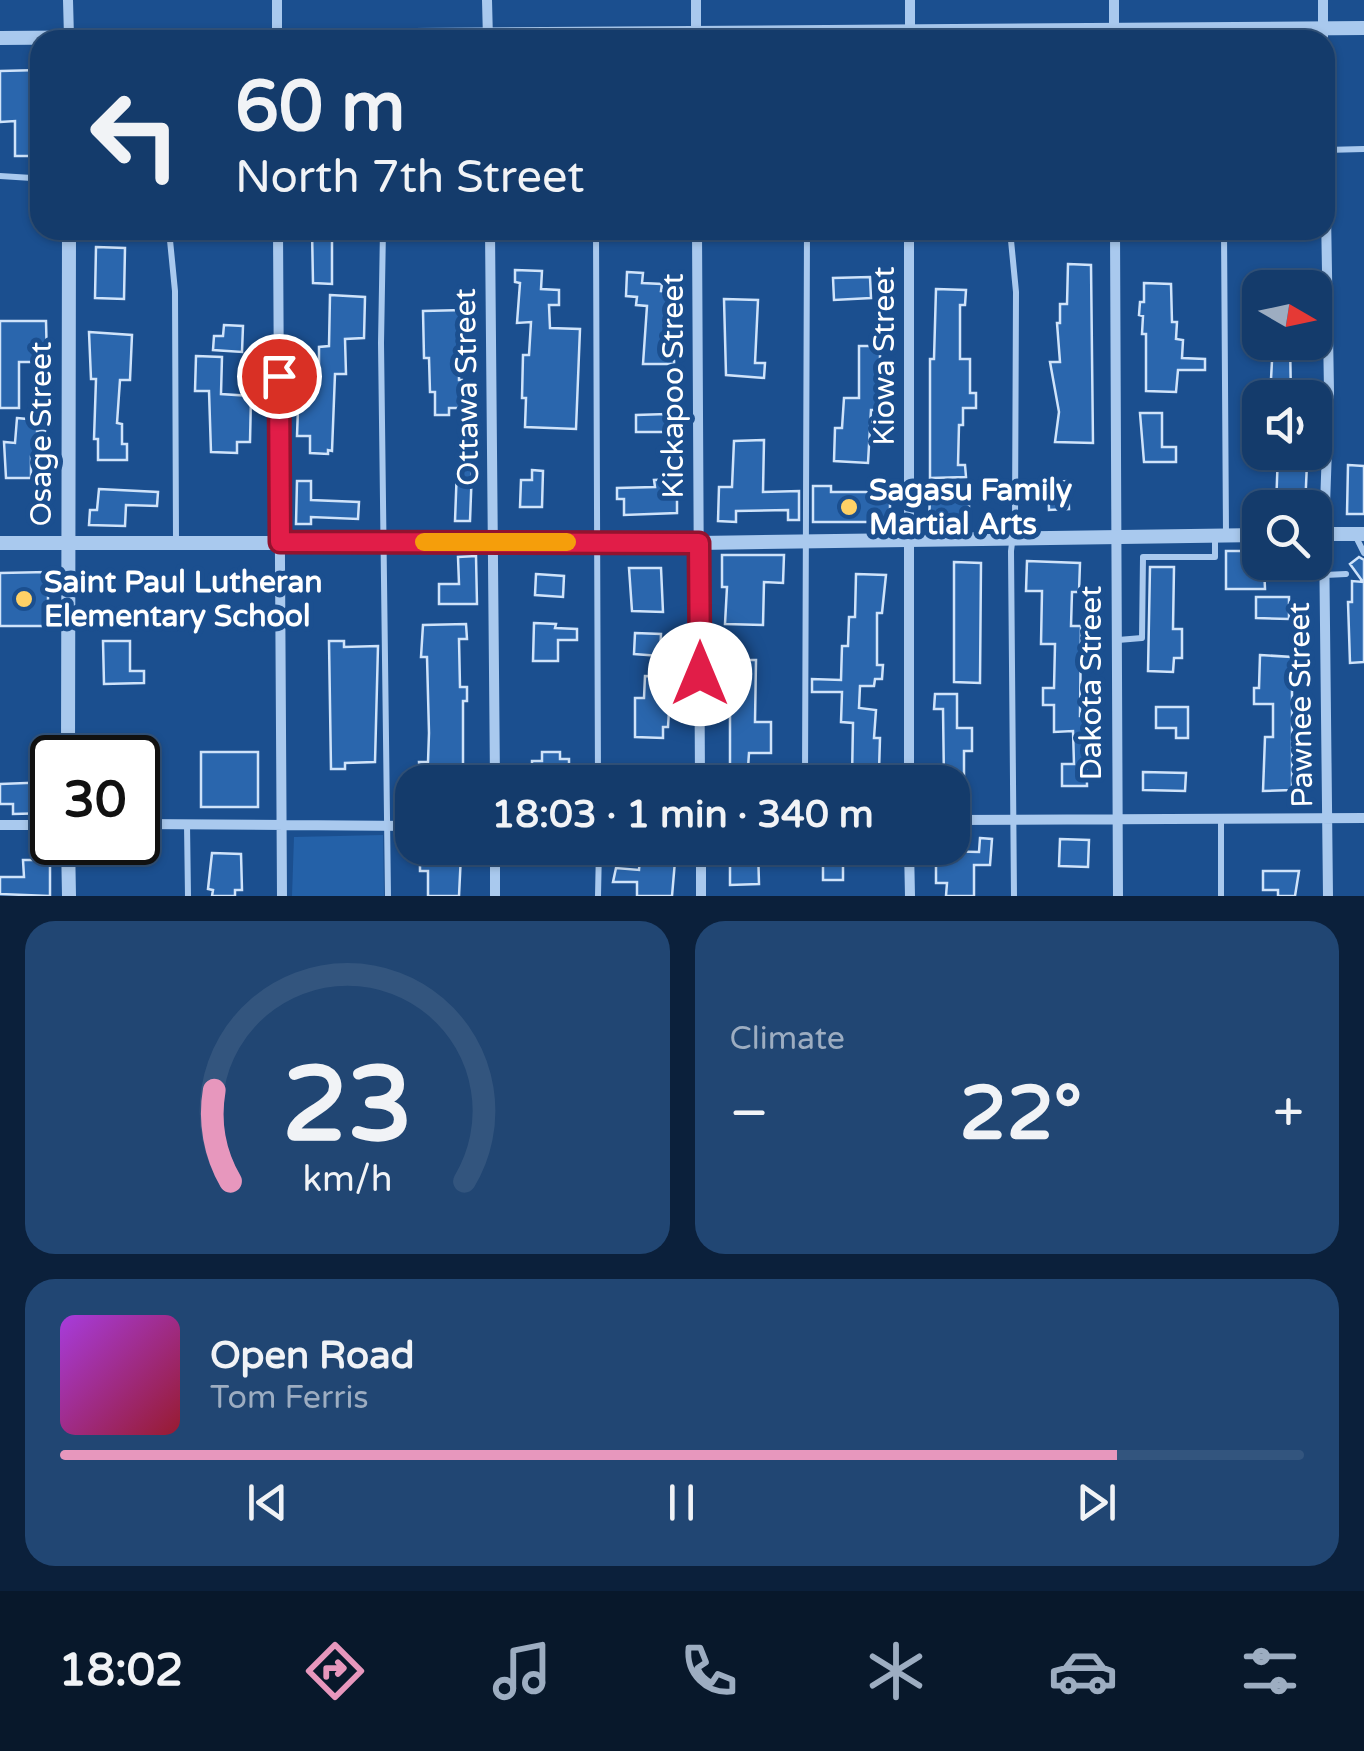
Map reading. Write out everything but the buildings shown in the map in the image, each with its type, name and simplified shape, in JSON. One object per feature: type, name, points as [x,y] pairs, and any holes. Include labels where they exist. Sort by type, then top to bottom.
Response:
[{"type":"street","points":[[68,0],[69,30]]},
{"type":"street","points":[[277,0],[278,30]]},
{"type":"street","points":[[487,0],[488,30]]},
{"type":"street","points":[[696,0],[696,30]]},
{"type":"street","points":[[910,0],[910,30]]},
{"type":"street","points":[[1114,0],[1114,30]]},
{"type":"street","points":[[1323,0],[1323,30]]},
{"type":"street","points":[[1335,32],[1364,28]]},
{"type":"street","points":[[0,38],[30,38]]},
{"type":"street","name":"Osage Street","points":[[68,735],[69,240]]},
{"type":"street","points":[[278,240],[282,896]]},
{"type":"street","name":"Ottawa Street","points":[[490,240],[494,765]]},
{"type":"street","name":"Kickapoo Street","points":[[697,240],[700,765]]},
{"type":"street","name":"Kiowa Street","points":[[909,765],[910,240]]},
{"type":"street","name":"Dakota Street","points":[[1115,240],[1118,896]]},
{"type":"street","name":"Pawnee Street","points":[[1323,490],[1329,391],[1326,240]]},
{"type":"street","points":[[0,543],[699,543],[1242,534]]},
{"type":"street","points":[[1332,534],[1360,534]]},
{"type":"street","name":"Pawnee Street","points":[[1324,580],[1328,896]]},
{"type":"street","points":[[970,820],[1364,818]]},
{"type":"street","points":[[160,824],[395,825]]},
{"type":"street","points":[[0,825],[30,825]]},
{"type":"street","points":[[68,865],[69,896]]},
{"type":"street","points":[[495,865],[496,896]]},
{"type":"street","points":[[701,865],[701,896]]},
{"type":"street","points":[[910,865],[910,896]]},
{"type":"lane","points":[[1335,151],[1364,149]]},
{"type":"lane","points":[[0,176],[30,177]]},
{"type":"lane","points":[[170,240],[175,291],[176,542]]},
{"type":"lane","points":[[383,240],[388,896]]},
{"type":"lane","points":[[596,240],[598,765]]},
{"type":"lane","points":[[805,765],[807,240]]},
{"type":"lane","points":[[1011,240],[1016,292],[1012,538],[1014,896]]},
{"type":"lane","points":[[1116,640],[1142,638],[1143,557],[1216,557],[1221,535],[1224,240]]},
{"type":"lane","points":[[1360,534],[1364,553]]},
{"type":"lane","points":[[1332,575],[1346,574]]},
{"type":"lane","points":[[1221,819],[1222,896]]},
{"type":"lane","points":[[188,824],[188,896]]},
{"type":"lane","points":[[598,896],[599,865]]},
{"type":"shaded area","points":[[383,835],[384,896],[292,896],[294,837]]},
{"type":"slow traffic","points":[[424,542],[567,542]]},
{"type":"place","name":"Sagasu Family Martial Arts","points":[[849,507]]},
{"type":"place","name":"Saint Paul Lutheran Elementary School","points":[[24,599]]},
{"type":"route","points":[[279,376],[280,542],[699,543],[700,674]]}]
